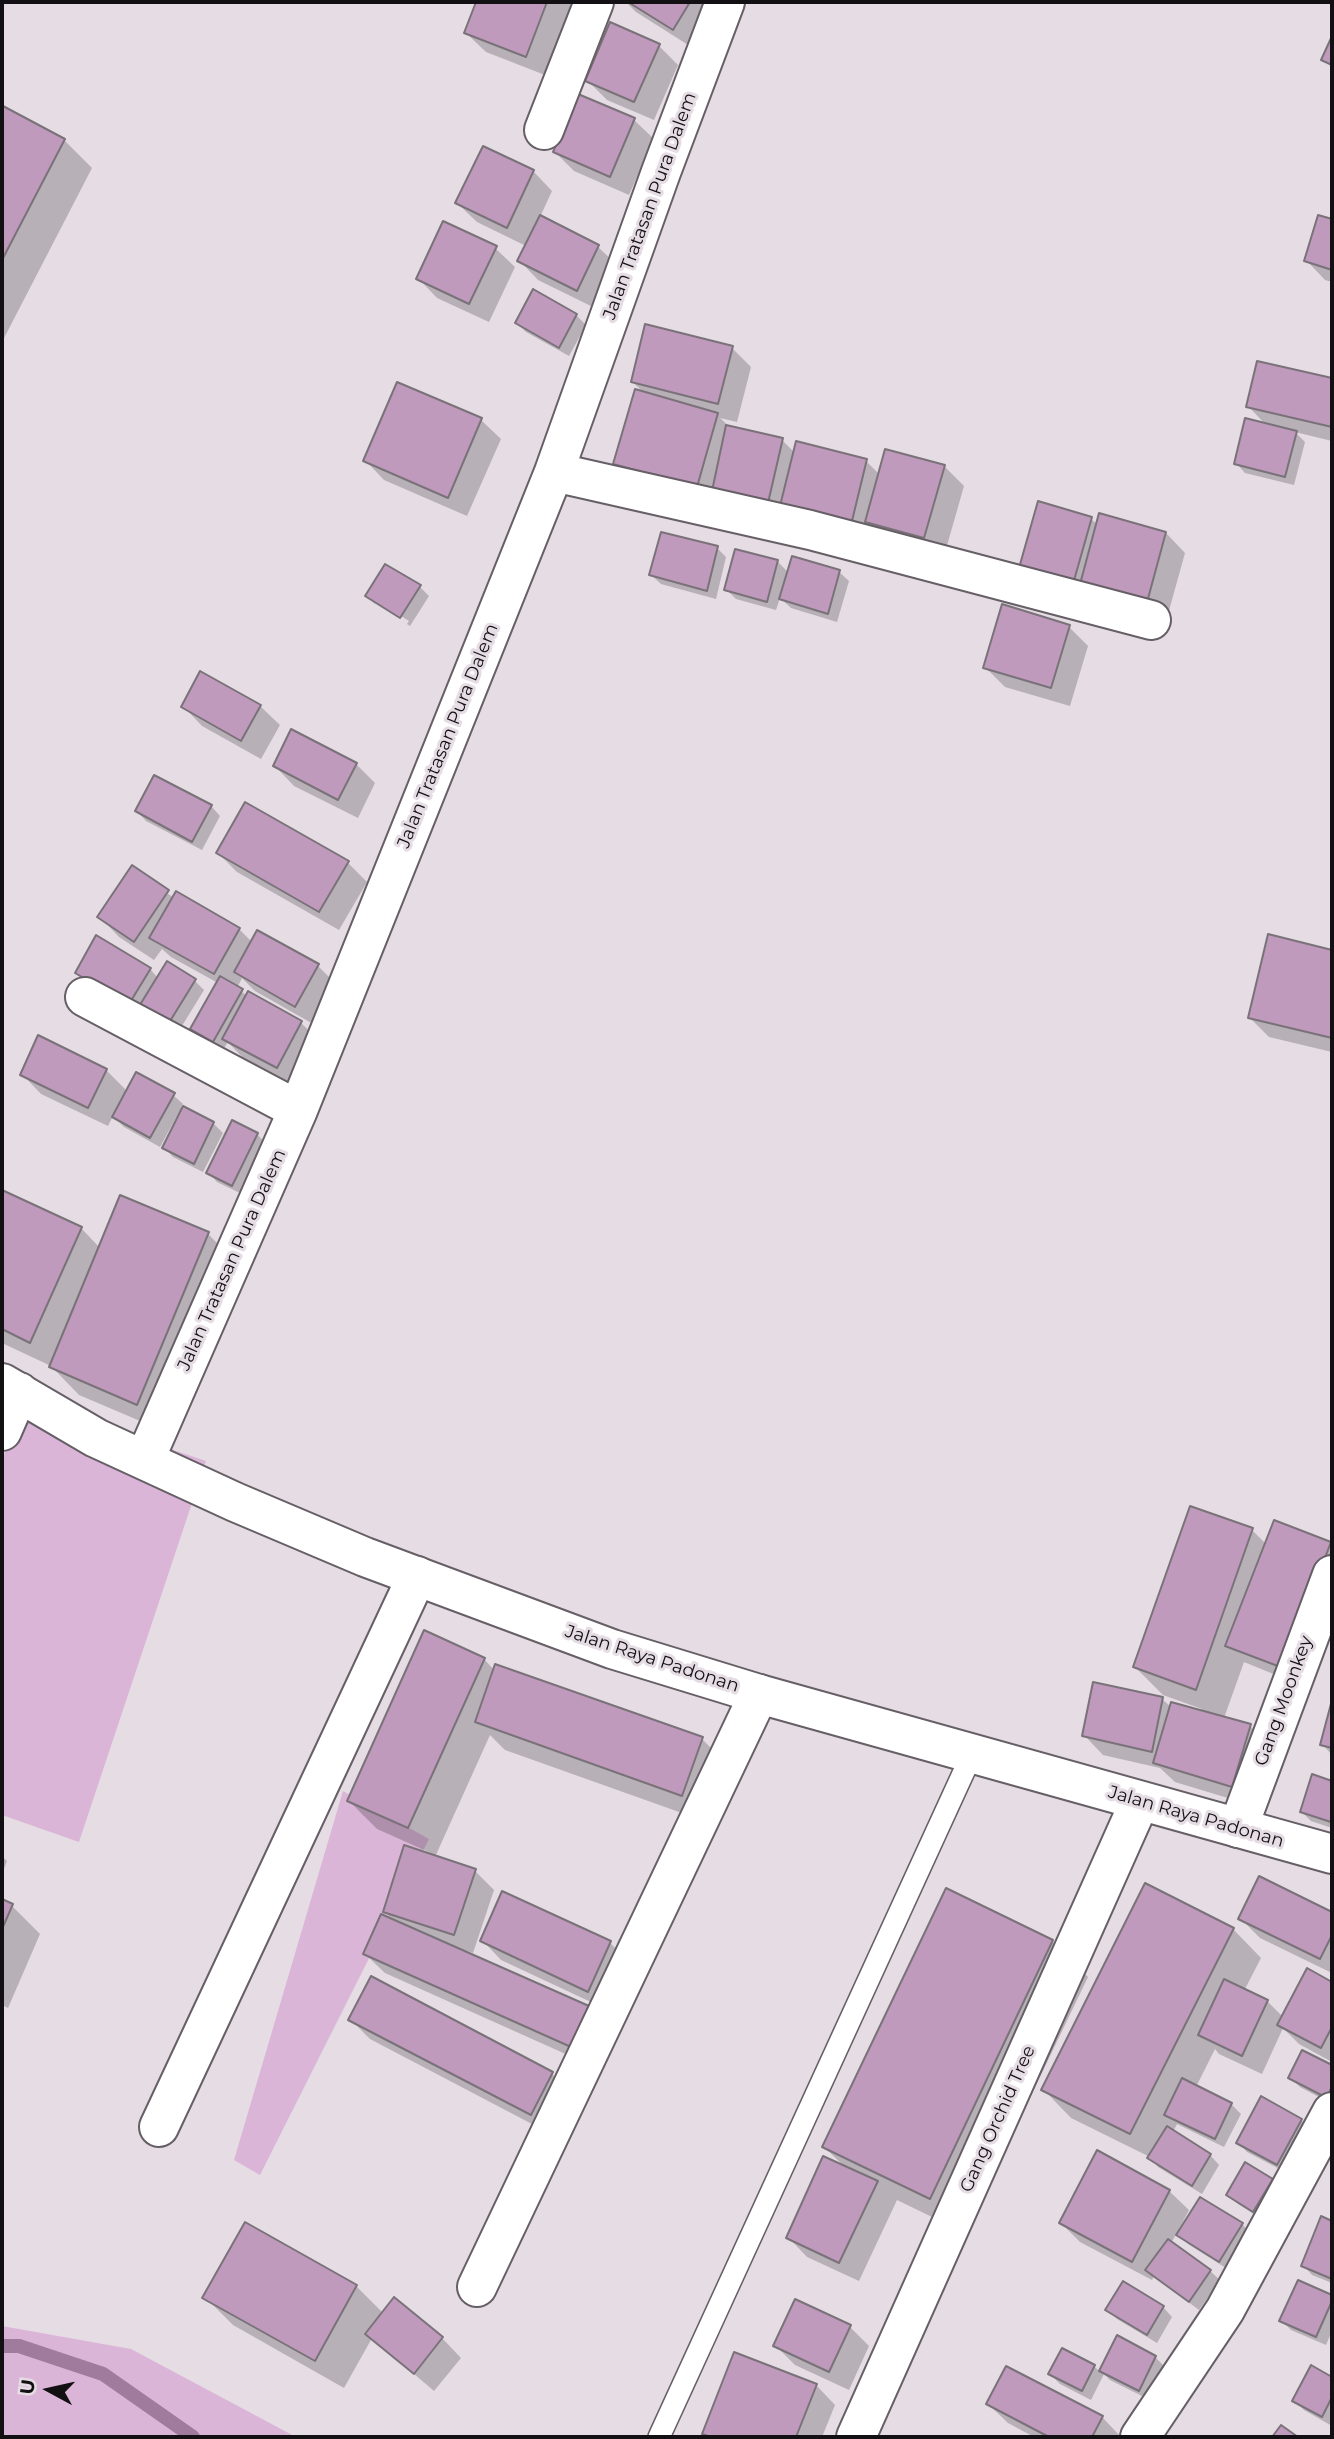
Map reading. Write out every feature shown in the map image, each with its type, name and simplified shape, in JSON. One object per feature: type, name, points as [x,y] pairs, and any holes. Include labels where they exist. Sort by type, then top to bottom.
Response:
[{"type":"street","points":[[544,130],[594,2]]},
{"type":"street","name":"Jalan Tratasan Pura Dalem","points":[[145,1459],[298,1110],[554,472],[724,2]]},
{"type":"street","points":[[554,472],[810,530],[1152,620]]},
{"type":"street","points":[[85,997],[298,1110]]},
{"type":"street","points":[[2,1431],[10,1387]]},
{"type":"street","name":"Jalan Raya Padonan","points":[[10,1387],[96,1438],[235,1502],[365,1557],[612,1649],[759,1694],[1332,1854]]},
{"type":"street","name":"Gang Moonkey","points":[[1238,1828],[1332,1575]]},
{"type":"street","points":[[159,2127],[416,1576]]},
{"type":"street","points":[[477,2287],[759,1694]]},
{"type":"street","name":"Gang Orchid Tree","points":[[856,2437],[1140,1801]]},
{"type":"street","points":[[1140,2437],[1226,2310],[1332,2112]]},
{"type":"lane","points":[[659,2437],[971,1754]]},
{"type":"shaded area","points":[[22,1399],[206,1461],[79,1842],[2,1815],[2,1461]]},
{"type":"shaded area","points":[[343,1791],[429,1839],[260,2175],[234,2160]]},
{"type":"shaded area","points":[[2,2326],[131,2349],[296,2437],[2,2437]]},
{"type":"building","points":[[476,2],[547,2],[526,57],[464,33]]},
{"type":"building","points":[[628,2],[690,2],[673,30]]},
{"type":"building","points":[[610,22],[660,44],[634,102],[585,81]]},
{"type":"building","points":[[1332,36],[1332,65],[1321,60]]},
{"type":"building","points":[[578,94],[635,118],[610,177],[553,152]]},
{"type":"building","points":[[3,106],[65,139],[2,260],[2,109]]},
{"type":"building","points":[[483,146],[534,170],[507,228],[455,203]]},
{"type":"building","points":[[540,215],[599,245],[577,291],[517,261]]},
{"type":"building","points":[[1318,215],[1332,219],[1332,270],[1304,261]]},
{"type":"building","points":[[443,221],[497,246],[469,304],[416,279]]},
{"type":"building","points":[[533,289],[577,314],[559,348],[515,323]]},
{"type":"building","points":[[645,324],[733,346],[718,404],[631,382]]},
{"type":"building","points":[[1257,361],[1332,378],[1332,427],[1246,407]]},
{"type":"building","points":[[397,382],[482,418],[448,498],[363,461]]},
{"type":"building","points":[[635,389],[718,413],[697,487],[613,464]]},
{"type":"building","points":[[1245,418],[1297,431],[1285,477],[1234,464]]},
{"type":"building","points":[[726,425],[783,438],[768,503],[712,491]]},
{"type":"building","points":[[796,441],[867,459],[851,525],[780,506]]},
{"type":"building","points":[[885,449],[945,465],[924,538],[865,522]]},
{"type":"building","points":[[1038,501],[1092,517],[1073,584],[1019,568]]},
{"type":"building","points":[[1099,513],[1166,532],[1146,606],[1079,588]]},
{"type":"building","points":[[661,532],[718,546],[707,591],[649,575]]},
{"type":"building","points":[[735,549],[778,560],[767,602],[724,590]]},
{"type":"building","points":[[792,556],[840,570],[828,614],[779,599]]},
{"type":"building","points":[[385,564],[421,585],[400,618],[365,596]]},
{"type":"building","points":[[1002,604],[1070,625],[1051,688],[983,668]]},
{"type":"building","points":[[200,671],[261,705],[241,741],[181,707]]},
{"type":"building","points":[[291,729],[357,763],[338,800],[273,766]]},
{"type":"building","points":[[154,775],[212,805],[192,842],[135,811]]},
{"type":"building","points":[[245,802],[349,861],[319,912],[216,853]]},
{"type":"building","points":[[132,865],[169,890],[134,942],[97,917]]},
{"type":"building","points":[[176,891],[240,928],[214,974],[149,938]]},
{"type":"building","points":[[257,930],[319,964],[295,1007],[234,972]]},
{"type":"building","points":[[1268,934],[1332,950],[1332,1038],[1248,1018]]},
{"type":"building","points":[[96,935],[151,968],[129,1004],[75,973]]},
{"type":"building","points":[[167,961],[196,979],[167,1026],[138,1008]]},
{"type":"building","points":[[220,976],[243,989],[213,1042],[190,1029]]},
{"type":"building","points":[[248,991],[302,1021],[277,1068],[222,1039]]},
{"type":"building","points":[[38,1035],[107,1069],[88,1108],[20,1075]]},
{"type":"building","points":[[136,1072],[175,1093],[150,1138],[112,1117]]},
{"type":"building","points":[[183,1106],[214,1122],[194,1164],[162,1148]]},
{"type":"building","points":[[232,1120],[258,1133],[232,1186],[206,1173]]},
{"type":"building","points":[[2,1190],[82,1227],[30,1343],[2,1329]]},
{"type":"building","points":[[120,1195],[209,1232],[137,1405],[49,1367]]},
{"type":"building","points":[[1190,1506],[1253,1528],[1196,1690],[1133,1667]]},
{"type":"building","points":[[1274,1520],[1331,1542],[1283,1668],[1225,1646]]},
{"type":"building","points":[[424,1630],[485,1658],[408,1828],[347,1801]]},
{"type":"building","points":[[495,1664],[703,1737],[682,1796],[475,1722]]},
{"type":"building","points":[[1093,1682],[1163,1697],[1152,1752],[1082,1736]]},
{"type":"building","points":[[1332,1700],[1332,1748],[1320,1745]]},
{"type":"building","points":[[1171,1702],[1251,1724],[1232,1787],[1153,1763]]},
{"type":"building","points":[[1312,1774],[1332,1781],[1331,1822],[1300,1812]]},
{"type":"building","points":[[404,1845],[476,1869],[454,1935],[383,1912]]},
{"type":"building","points":[[1259,1876],[1332,1912],[1332,1935],[1320,1959],[1238,1919]]},
{"type":"building","points":[[1145,1883],[1234,1928],[1130,2134],[1041,2090]]},
{"type":"building","points":[[946,1888],[1053,1940],[930,2199],[822,2147]]},
{"type":"building","points":[[502,1891],[611,1941],[588,1992],[480,1941]]},
{"type":"building","points":[[2,1899],[13,1904],[2,1929]]},
{"type":"building","points":[[381,1914],[589,2006],[571,2047],[363,1954]]},
{"type":"building","points":[[1307,1968],[1332,1982],[1332,2027],[1321,2048],[1277,2025]]},
{"type":"building","points":[[371,1976],[553,2072],[531,2115],[348,2020]]},
{"type":"building","points":[[1224,1979],[1268,2000],[1242,2056],[1198,2035]]},
{"type":"building","points":[[1302,2050],[1332,2065],[1332,2086],[1327,2098],[1288,2078]]},
{"type":"building","points":[[1182,2078],[1232,2103],[1215,2139],[1164,2115]]},
{"type":"building","points":[[1261,2096],[1302,2119],[1277,2165],[1236,2143]]},
{"type":"building","points":[[1167,2126],[1211,2154],[1192,2186],[1147,2158]]},
{"type":"building","points":[[1097,2150],[1170,2190],[1132,2262],[1059,2223]]},
{"type":"building","points":[[823,2156],[878,2181],[839,2263],[786,2238]]},
{"type":"building","points":[[1245,2162],[1273,2179],[1253,2212],[1226,2195]]},
{"type":"building","points":[[1200,2197],[1243,2223],[1219,2262],[1176,2235]]},
{"type":"building","points":[[1321,2216],[1332,2221],[1332,2279],[1301,2266]]},
{"type":"building","points":[[245,2222],[357,2285],[315,2361],[202,2298]]},
{"type":"building","points":[[1168,2239],[1211,2270],[1189,2302],[1145,2270]]},
{"type":"building","points":[[1298,2280],[1332,2295],[1332,2301],[1316,2337],[1279,2321]]},
{"type":"building","points":[[1123,2281],[1164,2306],[1147,2335],[1105,2310]]},
{"type":"building","points":[[394,2297],[443,2337],[414,2374],[365,2334]]},
{"type":"building","points":[[795,2299],[851,2325],[829,2372],[773,2346]]},
{"type":"building","points":[[1117,2335],[1156,2356],[1139,2391],[1099,2371]]},
{"type":"building","points":[[1062,2348],[1095,2365],[1082,2391],[1048,2374]]},
{"type":"building","points":[[734,2352],[817,2384],[796,2437],[711,2437],[702,2434]]},
{"type":"building","points":[[1311,2365],[1332,2377],[1332,2397],[1322,2417],[1292,2401]]},
{"type":"building","points":[[1006,2366],[1103,2416],[1092,2437],[1049,2437],[986,2404]]},
{"type":"building","points":[[1281,2425],[1298,2437],[1272,2437]]},
{"type":"waterway","points":[[2,2346],[19,2346],[103,2374],[193,2437]]}]
